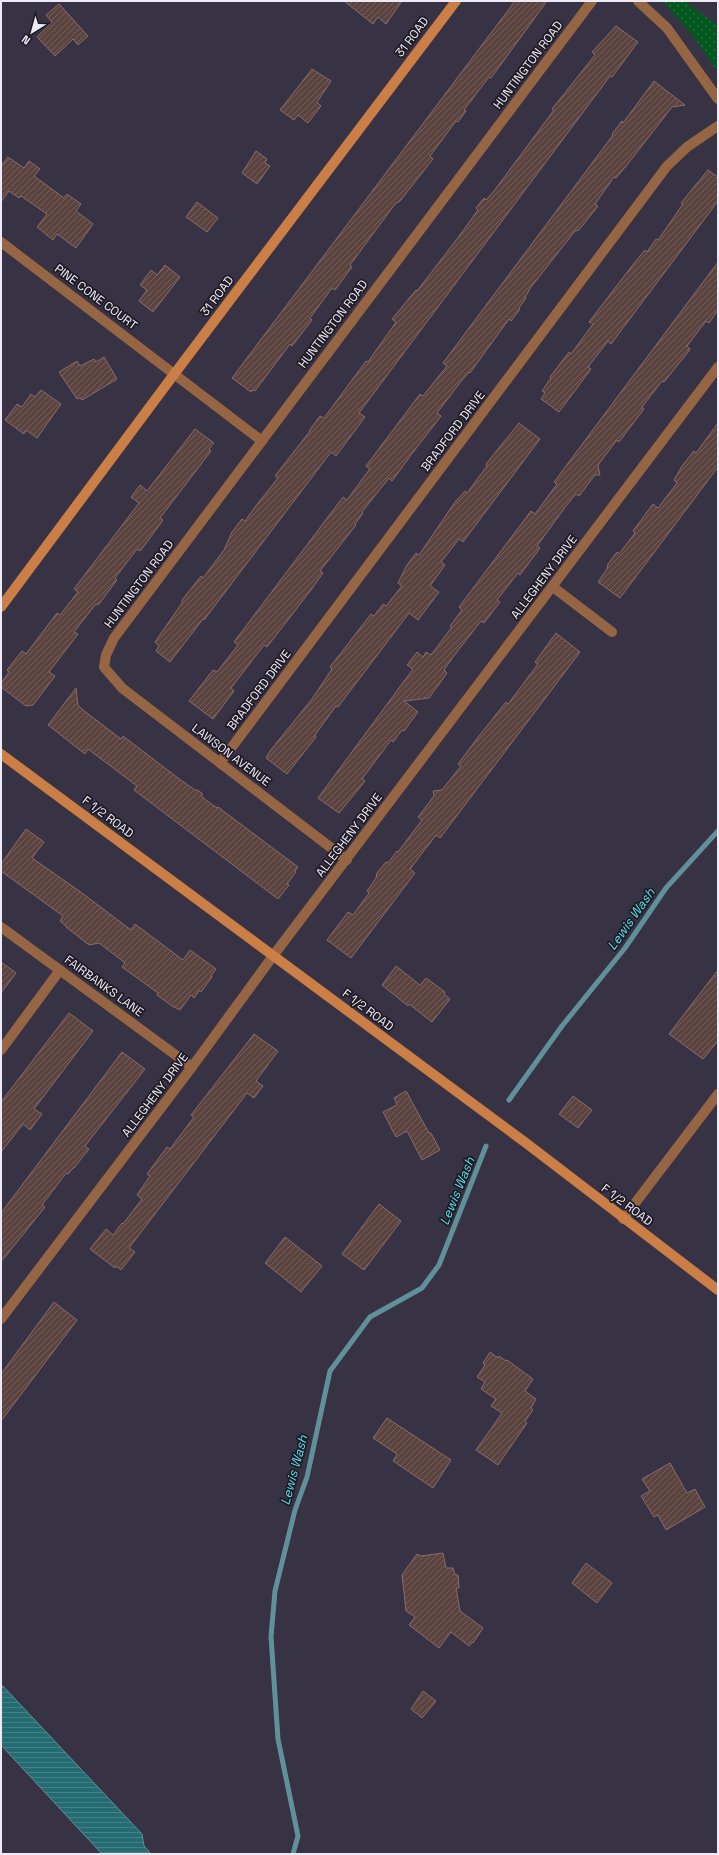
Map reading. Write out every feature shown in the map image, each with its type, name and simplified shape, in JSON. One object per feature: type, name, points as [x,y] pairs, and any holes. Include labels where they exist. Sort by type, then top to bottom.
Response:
[{"type":"street","name":"31 ROAD","points":[[1,607],[175,373],[456,1]]},
{"type":"street","name":"HUNTINGTON ROAD","points":[[104,667],[106,655],[114,638],[592,1]]},
{"type":"street","points":[[638,1],[667,28],[718,99]]},
{"type":"street","name":"BRADFORD DRIVE","points":[[220,763],[667,166],[687,147],[718,126]]},
{"type":"street","name":"PINE CONE COURT","points":[[1,242],[262,440]]},
{"type":"street","name":"ALLEGHENY DRIVE","points":[[1,1319],[192,1067],[273,956],[718,368]]},
{"type":"street","points":[[553,587],[612,632]]},
{"type":"street","name":"LAWSON AVENUE","points":[[104,667],[122,688],[347,860]]},
{"type":"street","name":"F 1/2 ROAD","points":[[1,754],[526,1143],[623,1219],[718,1290]]},
{"type":"street","name":"FAIRBANKS LANE","points":[[1,927],[192,1067]]},
{"type":"street","points":[[1,1050],[60,970]]},
{"type":"street","points":[[623,1219],[718,1094]]},
{"type":"green space","points":[[662,1],[685,1],[718,26],[718,73],[690,32]]},
{"type":"shaded area","points":[[1,1684],[142,1834],[144,1846],[151,1854],[102,1854],[1,1745]]},
{"type":"building","points":[[344,1],[402,1],[386,24],[378,17],[373,24]]},
{"type":"building","points":[[515,1],[547,1],[491,78],[489,77],[464,110],[466,111],[458,122],[456,121],[430,156],[433,159],[400,201],[395,204],[350,265],[352,267],[335,290],[332,288],[310,318],[312,320],[292,346],[290,344],[255,391],[253,390],[251,392],[232,378]]},
{"type":"building","points":[[59,4],[88,36],[78,45],[73,39],[55,56],[37,37],[52,22],[46,15]]},
{"type":"building","points":[[616,26],[638,42],[612,77],[610,76],[359,413],[365,417],[336,456],[331,452],[204,620],[203,619],[170,662],[156,651],[159,646],[155,642],[182,603],[182,600],[201,576],[203,578],[224,550],[232,532],[242,519],[245,521],[278,478],[275,476],[320,416],[324,418],[366,361],[368,362],[396,322],[392,319],[416,290],[417,291],[457,239],[478,210],[476,208],[484,198],[486,200],[494,191],[554,110],[552,109],[595,55],[592,52]]},
{"type":"building","points":[[312,69],[331,81],[317,102],[321,106],[308,123],[298,115],[294,120],[280,110]]},
{"type":"building","points":[[654,81],[685,105],[672,107],[627,165],[616,178],[614,177],[595,204],[598,206],[579,230],[575,231],[528,291],[525,297],[526,298],[519,308],[520,309],[511,321],[509,319],[470,373],[469,372],[459,384],[437,413],[441,416],[392,481],[389,478],[362,512],[363,513],[355,524],[356,525],[320,571],[323,573],[311,590],[267,647],[264,645],[231,688],[234,691],[213,719],[189,701],[213,670],[217,672],[238,645],[234,642],[343,497],[347,500],[370,469],[366,466],[420,394],[423,396],[447,366],[443,363],[613,135],[612,134],[622,121],[623,123]]},
{"type":"building","points":[[256,151],[267,159],[265,163],[270,166],[257,184],[242,173]]},
{"type":"building","points":[[8,157],[24,168],[29,161],[40,169],[34,176],[64,198],[67,194],[81,204],[76,211],[93,224],[76,248],[57,234],[53,240],[37,227],[47,214],[21,196],[19,198],[9,191],[1,202],[1,166]]},
{"type":"building","points":[[708,170],[718,177],[718,201],[611,344],[608,341],[588,367],[591,369],[559,412],[541,399],[545,393],[542,391],[551,378],[550,377],[569,352],[571,354],[593,324],[589,322],[645,250],[647,252],[656,239],[658,240],[683,204],[681,203]]},
{"type":"building","points":[[197,202],[218,218],[207,232],[186,217]]},
{"type":"building","points":[[718,262],[718,310],[709,323],[706,321],[687,346],[690,349],[689,351],[664,382],[662,381],[642,407],[644,409],[619,442],[617,440],[598,465],[600,475],[595,475],[579,496],[576,494],[566,506],[537,546],[540,548],[520,575],[518,573],[497,600],[500,602],[484,623],[481,621],[453,657],[444,670],[447,673],[429,698],[404,701],[418,712],[404,731],[402,730],[393,742],[391,740],[362,779],[365,781],[339,813],[318,798],[413,669],[407,665],[417,652],[423,657],[426,652],[431,655],[452,627],[450,626],[462,610],[459,607],[531,511],[535,514],[557,484],[554,482]]},
{"type":"building","points":[[165,265],[180,277],[153,312],[139,301],[147,290],[140,285],[151,270],[157,275]]},
{"type":"building","points":[[104,357],[117,379],[82,400],[80,398],[77,399],[59,372],[77,361],[80,366],[94,359],[96,362]]},
{"type":"building","points":[[41,390],[61,404],[37,438],[26,430],[24,434],[5,420],[17,404],[22,407],[31,394],[35,397]]},
{"type":"building","points":[[519,423],[540,439],[463,542],[459,539],[441,562],[445,565],[430,586],[439,592],[418,620],[409,613],[338,707],[336,706],[315,735],[316,737],[287,774],[266,758],[270,751],[312,699],[332,669],[330,667],[371,614],[374,616],[383,604],[386,606],[402,586],[398,583],[407,565],[416,553],[419,555],[455,502],[465,491],[467,493],[487,466],[486,464]]},
{"type":"building","points":[[718,423],[718,467],[620,598],[598,582],[607,569],[608,564],[617,552],[619,554],[635,533],[633,531],[653,504],[658,508],[677,483],[674,480],[682,466],[694,451],[696,453]]},
{"type":"building","points":[[195,429],[214,443],[209,449],[211,451],[160,518],[163,520],[147,542],[140,551],[137,549],[115,578],[117,580],[99,604],[95,605],[74,632],[78,634],[49,672],[55,676],[33,705],[26,706],[1,687],[1,683],[9,672],[7,670],[22,651],[26,654],[57,613],[60,615],[78,592],[74,589],[139,503],[131,497],[140,485],[147,491]]},
{"type":"building","points":[[556,633],[580,652],[440,838],[436,835],[410,869],[415,873],[351,958],[327,940],[348,912],[353,915],[369,893],[367,891],[376,878],[377,873],[386,862],[388,863],[397,851],[398,852],[422,820],[418,817],[434,796],[433,791],[442,790],[461,766],[458,764],[506,702],[508,704],[538,664],[535,662]]},
{"type":"building","points":[[76,688],[78,705],[83,710],[121,739],[123,736],[178,778],[202,793],[202,797],[217,808],[218,807],[298,867],[287,884],[289,885],[278,899],[134,790],[137,786],[88,749],[85,754],[48,725]]},
{"type":"building","points":[[26,829],[44,842],[32,858],[131,930],[135,924],[183,960],[190,950],[216,969],[201,992],[199,991],[194,998],[191,995],[180,1010],[172,1006],[157,995],[158,993],[122,967],[125,963],[120,959],[99,943],[89,945],[60,921],[63,916],[1,871],[1,864]]},
{"type":"building","points":[[1,962],[16,973],[1,993]]},
{"type":"building","points":[[396,966],[420,985],[426,978],[445,992],[444,994],[450,999],[432,1022],[409,1004],[408,1006],[382,985]]},
{"type":"building","points":[[718,970],[718,1041],[703,1059],[669,1034]]},
{"type":"building","points":[[69,1013],[93,1031],[34,1109],[42,1114],[30,1130],[23,1124],[1,1152],[1,1102]]},
{"type":"building","points":[[254,1034],[278,1051],[256,1081],[263,1086],[254,1098],[247,1093],[129,1248],[135,1252],[121,1270],[116,1266],[115,1268],[90,1249],[106,1229],[113,1235],[122,1223],[123,1224],[142,1199],[137,1195],[150,1176],[147,1174],[167,1147],[170,1149],[194,1117],[191,1115]]},
{"type":"building","points":[[122,1052],[145,1069],[85,1146],[89,1149],[74,1168],[68,1174],[66,1173],[42,1205],[45,1207],[1,1262],[1,1213]]},
{"type":"building","points":[[406,1091],[440,1150],[422,1160],[407,1131],[396,1137],[383,1112],[397,1105],[394,1098]]},
{"type":"building","points":[[573,1096],[592,1110],[578,1128],[559,1114]]},
{"type":"building","points":[[379,1204],[401,1221],[364,1270],[342,1254]]},
{"type":"building","points":[[285,1237],[322,1266],[301,1292],[265,1263]]},
{"type":"building","points":[[54,1302],[77,1320],[1,1421],[1,1374]]},
{"type":"building","points":[[490,1352],[498,1358],[499,1356],[506,1361],[507,1360],[533,1379],[525,1391],[536,1399],[531,1408],[533,1410],[525,1421],[527,1423],[498,1465],[476,1450],[502,1413],[491,1406],[496,1399],[481,1389],[485,1382],[477,1377],[485,1365],[483,1363]]},
{"type":"building","points":[[387,1418],[451,1460],[433,1488],[393,1461],[397,1454],[373,1438]]},
{"type":"building","points":[[670,1463],[687,1493],[695,1489],[705,1507],[666,1530],[658,1515],[654,1517],[641,1496],[650,1491],[642,1479]]},
{"type":"building","points":[[443,1553],[446,1568],[453,1568],[455,1575],[458,1575],[459,1588],[456,1588],[460,1611],[483,1628],[473,1643],[472,1642],[469,1646],[451,1632],[439,1648],[409,1625],[415,1617],[406,1611],[402,1575],[417,1554],[421,1556]]},
{"type":"building","points":[[586,1563],[612,1583],[597,1603],[572,1583]]},
{"type":"building","points":[[423,1691],[436,1701],[422,1718],[411,1709]]},
{"type":"waterway","name":"Lewis Wash","points":[[509,1100],[562,1026],[625,948],[666,888],[718,831]]},
{"type":"waterway","name":"Lewis Wash","points":[[293,1854],[298,1836],[278,1739],[271,1637],[275,1591],[295,1510],[307,1477],[330,1371],[370,1317],[422,1288],[439,1265],[486,1146]]}]
